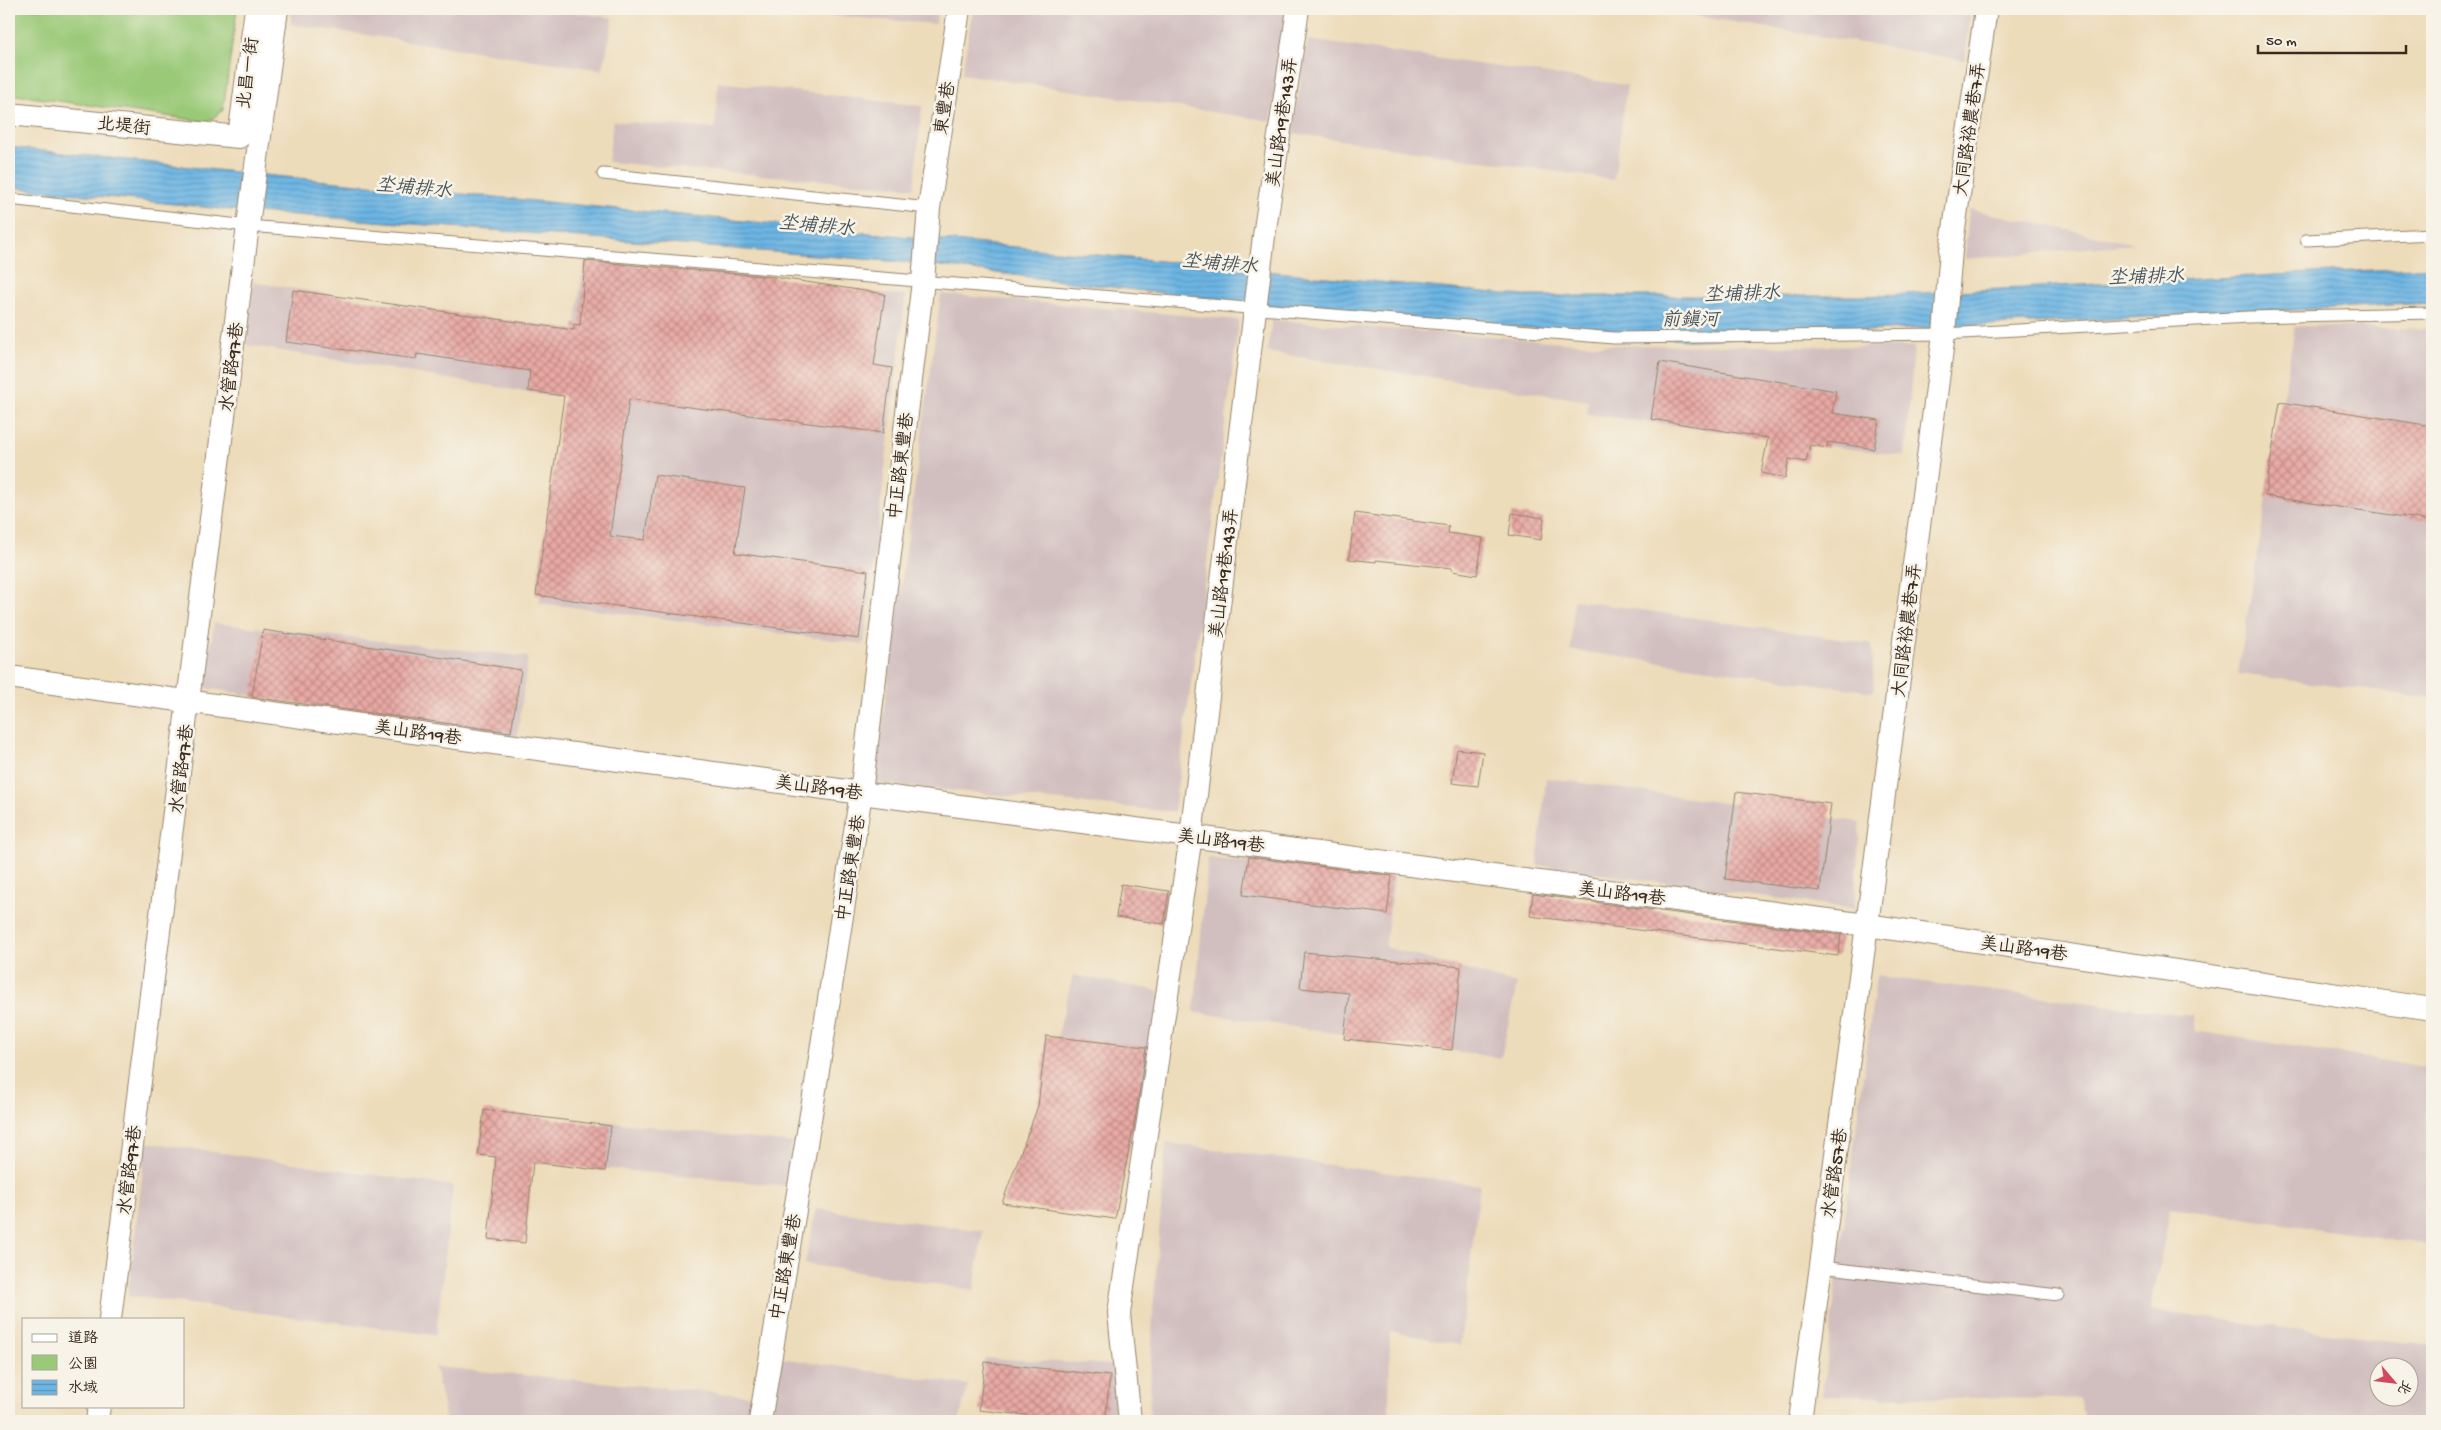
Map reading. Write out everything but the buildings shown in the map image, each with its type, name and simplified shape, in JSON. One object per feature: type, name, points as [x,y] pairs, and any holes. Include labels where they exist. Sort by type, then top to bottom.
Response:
[{"type":"street","name":"北昌一街","points":[[249,140],[256,9]]},
{"type":"street","points":[[249,140],[277,9]]},
{"type":"street","name":"東豐巷","points":[[923,281],[929,208],[959,9]]},
{"type":"street","name":"美山路19巷143弄","points":[[1191,836],[1264,236],[1298,9]]},
{"type":"street","name":"大同路裕農巷7弄","points":[[1867,925],[1944,334],[1951,250],[1986,9]]},
{"type":"street","name":"北堤街","points":[[9,114],[249,140]]},
{"type":"street","name":"水管路97巷","points":[[110,1318],[190,701],[248,222],[249,140]]},
{"type":"street","name":"中正路東豐巷","points":[[760,1421],[815,1090],[861,793],[923,281]]},
{"type":"street","name":"美山路19巷","points":[[9,677],[861,793],[1867,925],[2432,1009]]},
{"type":"street","points":[[1130,1421],[1119,1313],[1191,836]]},
{"type":"street","name":"水管路57巷","points":[[1800,1421],[1867,925]]},
{"type":"street","points":[[97,1421],[99,1408]]},
{"type":"lane","points":[[603,174],[929,208]]},
{"type":"lane","points":[[9,199],[248,222],[1256,310],[1614,338],[1944,334],[2249,317],[2432,313]]},
{"type":"lane","points":[[2306,240],[2432,234]]},
{"type":"lane","points":[[1821,1267],[2058,1295]]},
{"type":"shaded area","points":[[291,9],[550,9],[613,18],[603,70],[291,24]]},
{"type":"shaded area","points":[[745,9],[938,9],[936,24]]},
{"type":"shaded area","points":[[973,9],[1286,9],[1271,121],[962,74]]},
{"type":"shaded area","points":[[1654,9],[1971,9],[1965,60]]},
{"type":"shaded area","points":[[1308,40],[1627,85],[1614,180],[1292,133]]},
{"type":"shaded area","points":[[718,82],[922,106],[914,188],[608,162],[613,121],[715,129]]},
{"type":"shaded area","points":[[1969,209],[2135,244],[1965,259]]},
{"type":"shaded area","points":[[582,276],[906,295],[864,644],[540,603]]},
{"type":"shaded area","points":[[253,282],[563,332],[556,397],[247,345]]},
{"type":"shaded area","points":[[941,294],[1239,320],[1174,812],[874,783]]},
{"type":"shaded area","points":[[1272,320],[1603,345],[1914,347],[1905,456],[1587,414],[1588,401],[1267,352]]},
{"type":"shaded area","points":[[2295,326],[2432,329],[2432,698],[2238,674]]},
{"type":"shaded area","points":[[1574,600],[1872,644],[1874,692],[1571,650]]},
{"type":"shaded area","points":[[214,623],[528,657],[517,739],[205,688]]},
{"type":"shaded area","points":[[1546,778],[1860,822],[1854,909],[1537,865]]},
{"type":"shaded area","points":[[1208,858],[1394,878],[1385,947],[1517,984],[1501,1058],[1194,1012]]},
{"type":"shaded area","points":[[1073,975],[1159,991],[1140,1128],[1039,1112]]},
{"type":"shaded area","points":[[1876,976],[2193,1016],[2195,1031],[2432,1068],[2432,1245],[2171,1208],[2150,1311],[2432,1346],[2432,1421],[2085,1421],[2079,1399],[1822,1396]]},
{"type":"shaded area","points":[[603,1121],[791,1143],[787,1186],[601,1168]]},
{"type":"shaded area","points":[[146,1142],[453,1186],[436,1335],[128,1296]]},
{"type":"shaded area","points":[[1166,1143],[1480,1185],[1460,1345],[1390,1331],[1389,1421],[1149,1421],[1153,1311]]},
{"type":"shaded area","points":[[816,1209],[983,1231],[974,1290],[805,1264]]},
{"type":"shaded area","points":[[780,1358],[968,1385],[959,1421],[770,1421]]},
{"type":"shaded area","points":[[984,1358],[1118,1365],[1114,1421],[1046,1421],[980,1408]]},
{"type":"shaded area","points":[[435,1367],[754,1396],[750,1421],[446,1421]]},
{"type":"green space","points":[[9,9],[237,9],[223,110],[208,122],[9,94]]},
{"type":"water","name":"前鎮河","points":[[9,147],[244,173],[1525,296],[1863,296],[2432,267],[2432,303],[1689,340],[1323,313],[915,263],[232,210],[9,187]]},
{"type":"water label","name":"坔埔排水","points":[[414,186]]},
{"type":"water label","name":"坔埔排水","points":[[817,224]]},
{"type":"water label","name":"坔埔排水","points":[[1220,262]]},
{"type":"water label","name":"坔埔排水","points":[[2146,275]]},
{"type":"water label","name":"坔埔排水","points":[[1742,292]]}]
